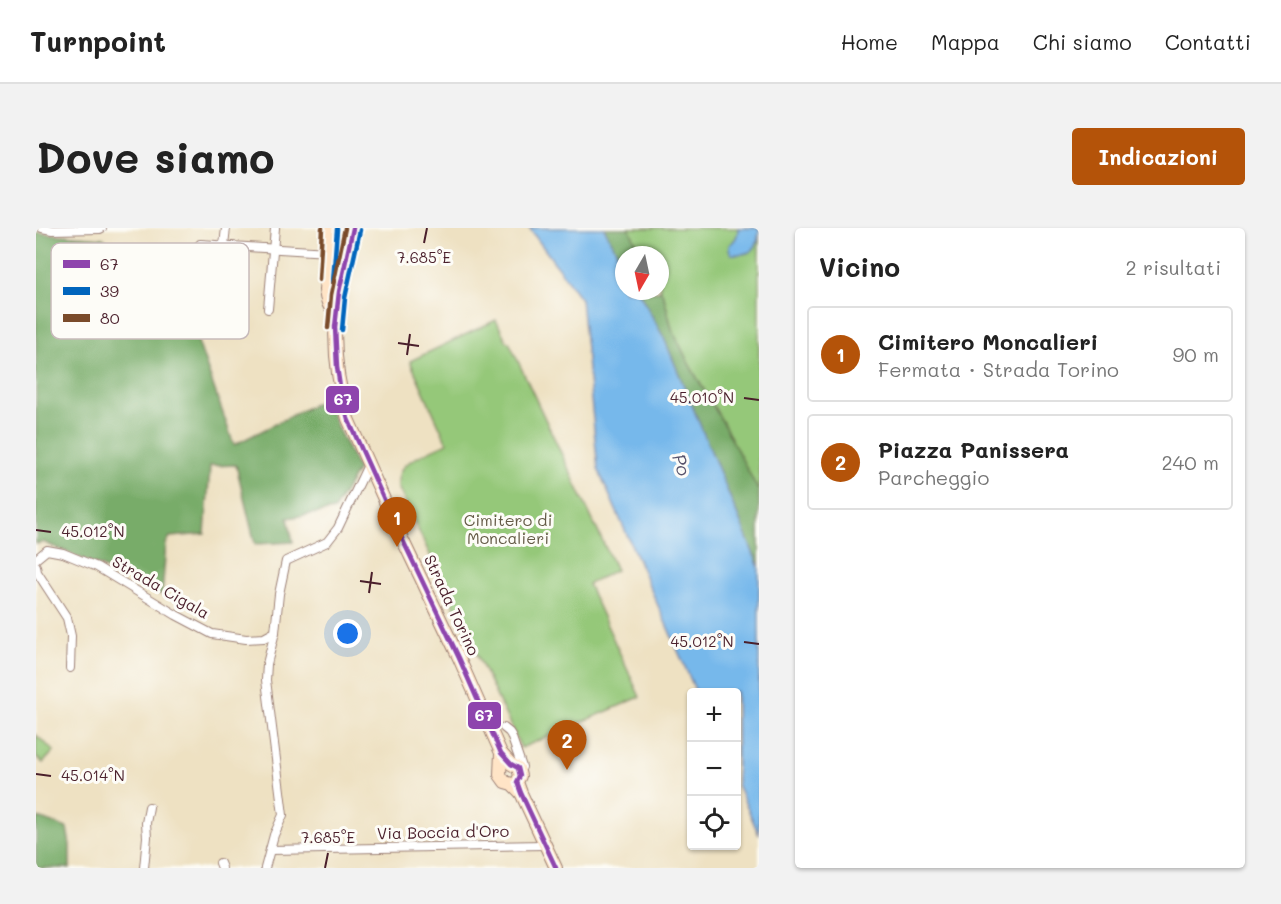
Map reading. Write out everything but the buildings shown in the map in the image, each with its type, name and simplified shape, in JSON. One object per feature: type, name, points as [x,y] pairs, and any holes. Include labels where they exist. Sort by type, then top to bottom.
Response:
[{"type":"main road","points":[[330,228],[325,290],[326,300],[336,316]]},
{"type":"main road","name":"Strada Torino","points":[[353,228],[336,316],[337,371],[348,419],[501,753],[500,775],[505,782],[512,784],[521,793],[556,868]]},
{"type":"street","points":[[42,228],[52,230],[102,228]]},
{"type":"street","points":[[224,243],[226,228]]},
{"type":"street","points":[[268,309],[274,228]]},
{"type":"street","points":[[249,247],[328,252]]},
{"type":"street","points":[[265,868],[274,835],[283,815],[266,680],[286,561],[327,542],[338,528],[368,465]]},
{"type":"street","name":"Strada Cigala","points":[[36,559],[47,550],[63,553],[98,567],[176,615],[212,634],[246,639],[264,638],[275,632]]},
{"type":"street","points":[[36,566],[36,572],[67,618],[71,636],[70,668]]},
{"type":"street","points":[[504,729],[511,735],[522,767]]},
{"type":"street","points":[[144,868],[149,807]]},
{"type":"street","name":"Via Boccia d'Oro","points":[[270,850],[545,845]]},
{"type":"green space","points":[[604,228],[629,228],[638,246],[615,246],[615,248]]},
{"type":"green space","points":[[629,228],[759,228],[759,492],[672,329],[665,300],[669,300],[669,246],[638,246]]},
{"type":"green space","points":[[36,233],[103,238],[109,243],[51,243],[51,339],[197,339],[234,445],[326,398],[358,469],[334,510],[288,518],[293,542],[255,544],[236,465],[210,466],[205,534],[170,537],[166,544],[162,595],[135,581],[43,542],[36,544]]},
{"type":"green space","points":[[643,300],[665,300],[672,329],[689,364],[759,492],[759,567],[664,338]]},
{"type":"green space","name":"Cimitero di Moncalieri","points":[[496,320],[509,342],[616,570],[588,584],[640,697],[521,748],[398,487],[400,472],[406,464],[447,443],[410,361]]},
{"type":"green space","points":[[36,735],[54,751],[43,763],[36,757]]},
{"type":"green space","points":[[36,817],[67,828],[70,868],[36,868]]},
{"type":"water","name":"Po","points":[[529,228],[604,228],[615,248],[615,300],[643,300],[664,338],[759,567],[759,835],[741,793],[741,688],[694,688],[598,469],[581,299]]},
{"type":"water","points":[[738,228],[759,228],[758,241],[753,250],[749,252],[731,254],[729,245],[736,238]]},
{"type":"transit line","name":"80","points":[[319,280],[322,228]]},
{"type":"transit line","name":"80","points":[[328,328],[331,295],[345,228]]},
{"type":"transit line","name":"67","points":[[353,228],[339,292],[335,327],[337,367],[348,419],[501,753],[518,768],[520,776],[517,782],[521,793],[556,868]]},
{"type":"transit line","name":"39","points":[[333,282],[337,229]]},
{"type":"transit line","name":"39","points":[[342,330],[345,298],[360,230]]},
{"type":"place","name":"Cimitero Moncalieri","points":[[397,547]]},
{"type":"place","name":"Piazza Panissera","points":[[567,770]]}]
